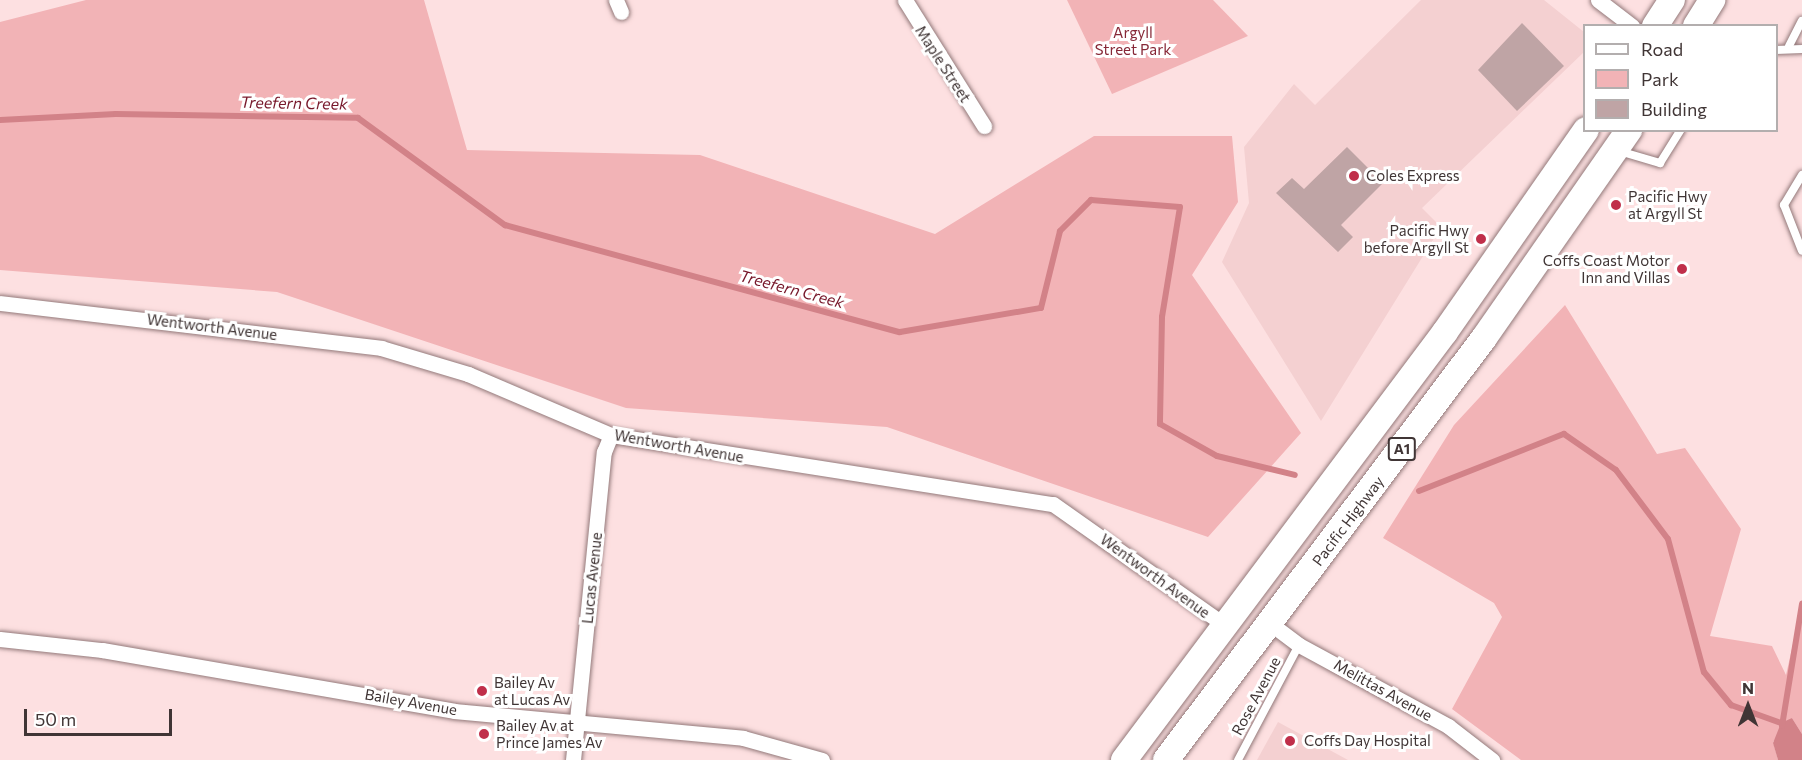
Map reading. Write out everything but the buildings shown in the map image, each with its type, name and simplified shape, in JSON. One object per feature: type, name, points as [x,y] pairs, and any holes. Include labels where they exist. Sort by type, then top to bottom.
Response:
[{"type":"highway","points":[[1656,24],[1672,0]]},
{"type":"highway","points":[[1697,24],[1712,0]]},
{"type":"highway","name":"A1","points":[[1124,760],[1226,626],[1585,132]]},
{"type":"highway","name":"Pacific Highway","points":[[1166,760],[1491,330],[1622,140]]},
{"type":"street","name":"Maple Street","points":[[904,0],[984,126]]},
{"type":"street","points":[[1598,0],[1629,24]]},
{"type":"street","name":"Wentworth Avenue","points":[[0,303],[408,353],[611,435],[1053,504],[1226,626]]},
{"type":"street","name":"Lucas Avenue","points":[[573,760],[604,452],[611,435]]},
{"type":"street","name":"Melittas Avenue","points":[[1271,624],[1299,645],[1448,726],[1492,760]]},
{"type":"street","name":"Bailey Avenue","points":[[0,639],[113,652],[454,711],[743,738],[822,760]]},
{"type":"lane","points":[[1789,46],[1802,21]]},
{"type":"lane","points":[[1778,49],[1789,46],[1802,49]]},
{"type":"lane","points":[[1622,140],[1660,163],[1680,132]]},
{"type":"lane","points":[[1802,175],[1784,205],[1802,252]]},
{"type":"lane","name":"Rose Avenue","points":[[1238,760],[1299,645]]},
{"type":"shaded area","points":[[1421,0],[1544,0],[1583,31],[1583,53],[1422,208],[1441,227],[1321,421],[1222,262],[1249,203],[1244,147],[1294,84],[1315,105]]},
{"type":"shaded area","points":[[1792,718],[1802,734],[1802,760],[1778,760],[1773,743],[1781,723]]},
{"type":"shaded area","name":"Coffs Day Hospital","points":[[1278,722],[1348,760],[1257,760]]},
{"type":"green space","points":[[86,0],[424,0],[467,150],[700,155],[935,234],[1094,136],[1232,136],[1238,202],[1192,275],[1301,433],[1208,537],[887,427],[626,408],[277,292],[0,270],[0,22]]},
{"type":"green space","name":"Argyll Street Park","points":[[1067,0],[1213,0],[1248,36],[1112,94]]},
{"type":"green space","points":[[1565,305],[1657,454],[1685,448],[1741,529],[1710,636],[1772,646],[1786,675],[1802,604],[1802,734],[1792,718],[1773,742],[1778,760],[1521,760],[1452,709],[1502,617],[1494,603],[1383,538],[1454,425]]},
{"type":"waterway","name":"Treefern Creek","points":[[0,120],[116,114],[358,118],[505,225],[900,332],[1041,308],[1060,231],[1091,200],[1180,207],[1162,317],[1160,424],[1217,456],[1295,475]]},
{"type":"waterway","points":[[1419,491],[1564,434],[1616,470],[1668,539],[1704,672],[1731,705],[1781,723]]},
{"type":"waterway","points":[[1782,726],[1802,604]]},
{"type":"place","name":"Coles Express","points":[[1354,176]]},
{"type":"place","name":"Pacific Hwy at Argyll St","points":[[1616,205]]},
{"type":"place","name":"Pacific Hwy before Argyll St","points":[[1481,239]]},
{"type":"place","name":"Coffs Coast Motor Inn and Villas","points":[[1682,269]]},
{"type":"place","name":"Bailey Av at Lucas Av","points":[[482,691]]},
{"type":"place","name":"Bailey Av at Prince James Av","points":[[484,734]]},
{"type":"place","name":"Coffs Day Hospital","points":[[1290,741]]}]
